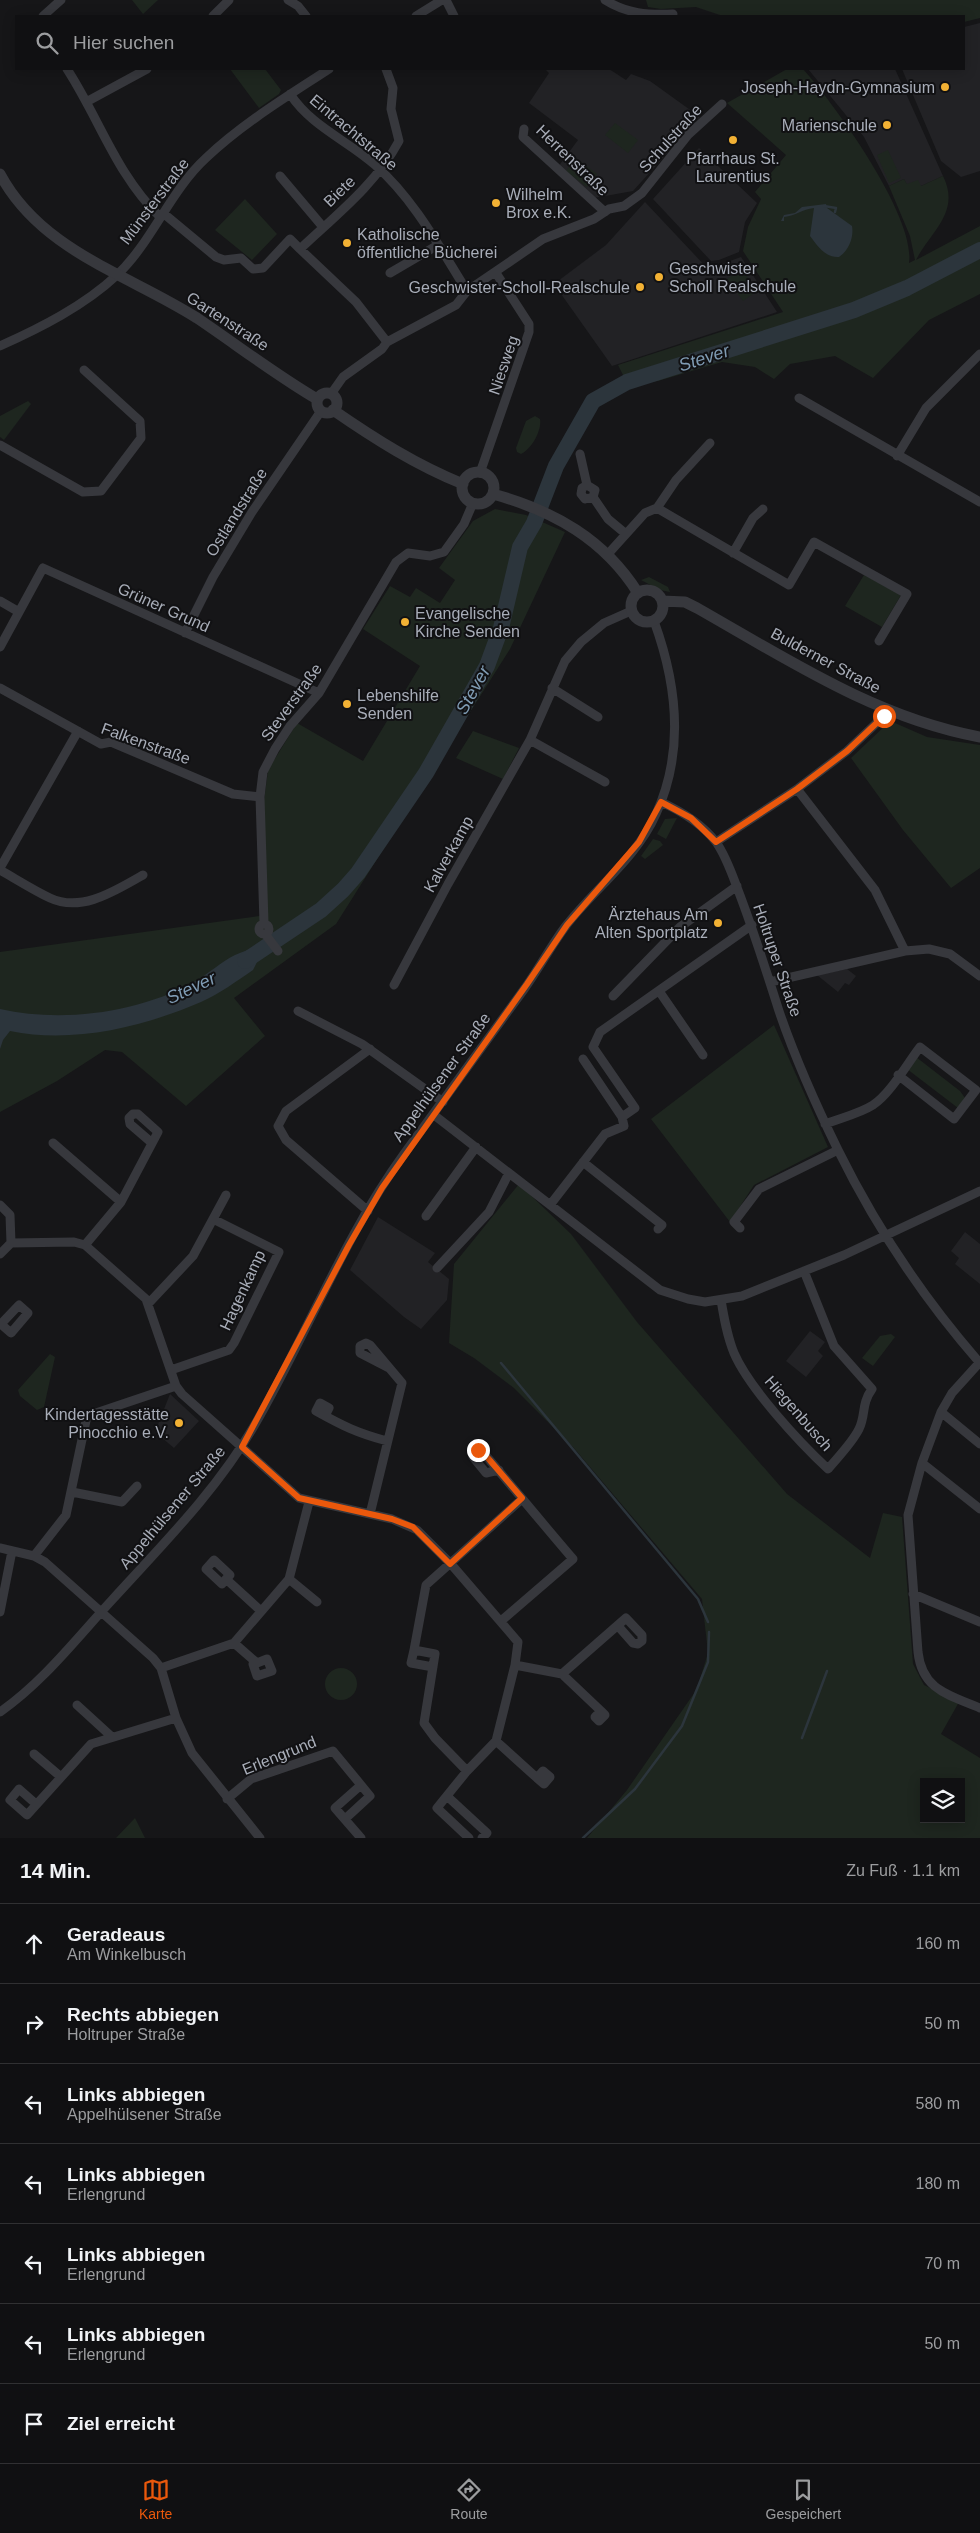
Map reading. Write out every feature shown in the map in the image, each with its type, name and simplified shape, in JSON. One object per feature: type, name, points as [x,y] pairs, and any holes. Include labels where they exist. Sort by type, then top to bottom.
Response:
[{"type":"street","points":[[44,15],[61,0]]},
{"type":"street","points":[[213,15],[229,0]]},
{"type":"street","points":[[288,0],[300,3],[306,15]]},
{"type":"street","points":[[418,15],[442,0]]},
{"type":"street","points":[[446,0],[454,15]]},
{"type":"street","points":[[605,0],[619,8],[638,14],[673,14]]},
{"type":"street","points":[[68,70],[88,101],[132,186],[161,215],[216,257],[224,260],[241,258],[253,269],[263,268],[290,239],[356,302],[387,342]]},
{"type":"street","points":[[88,101],[145,70]]},
{"type":"street","name":"Münsterstraße","points":[[0,346],[74,307],[117,275],[184,180],[207,157],[290,94],[327,70]]},
{"type":"street","name":"Biete","points":[[280,176],[323,227],[380,170],[399,141],[390,109],[393,88],[386,70]]},
{"type":"street","name":"Eintrachtstraße","points":[[290,94],[310,118],[380,170],[409,201],[467,291]]},
{"type":"street","name":"Schulstraße","points":[[607,210],[624,206],[642,193],[688,136],[722,104]]},
{"type":"street","name":"Herrenstraße","points":[[524,130],[523,138],[607,210]]},
{"type":"street","name":"Gartenstraße","points":[[0,174],[22,206],[42,228],[117,275],[196,318],[317,399]]},
{"type":"street","points":[[331,394],[343,377],[382,349],[387,342],[456,305],[467,291],[496,272],[518,254],[543,239],[594,219],[607,210]]},
{"type":"street","points":[[300,249],[323,227]]},
{"type":"street","points":[[390,273],[438,245]]},
{"type":"street","name":"Niesweg","points":[[480,473],[529,332],[527,321],[496,272]]},
{"type":"street","points":[[897,456],[926,408],[980,354]]},
{"type":"street","points":[[0,444],[84,492],[101,491],[141,438],[140,421],[84,370]]},
{"type":"street","points":[[322,394],[331,394],[336,404],[333,410],[327,413],[321,411],[317,406],[317,399],[322,394]]},
{"type":"street","points":[[799,398],[980,502]]},
{"type":"street","points":[[333,410],[379,442],[426,469],[463,484]]},
{"type":"street","name":"Ostlandstraße","points":[[185,633],[213,577],[252,512],[321,411]]},
{"type":"street","points":[[608,554],[645,513],[657,508],[676,480],[710,443]]},
{"type":"street","points":[[580,454],[587,485],[595,490],[593,497],[608,519],[626,534]]},
{"type":"street","points":[[480,473],[491,479],[493,494],[484,503],[473,503],[464,496],[463,484],[469,475],[480,473]]},
{"type":"street","points":[[493,494],[526,504],[578,530],[608,554],[638,593]]},
{"type":"street","name":"Steverstraße","points":[[278,951],[266,935],[269,928],[264,923],[260,797],[263,772],[275,749],[319,693],[401,557],[408,553],[430,556],[444,552],[464,524],[473,503]]},
{"type":"street","points":[[657,508],[789,585],[814,542],[907,594],[879,641]]},
{"type":"street","points":[[733,553],[753,518],[763,509]]},
{"type":"street","name":"Grüner Grund","points":[[0,648],[43,568],[319,693]]},
{"type":"street","points":[[652,591],[662,601],[661,614],[654,621],[640,621],[631,611],[631,601],[638,593],[652,591]]},
{"type":"street","points":[[0,601],[19,612]]},
{"type":"street","name":"Bulderner Straße","points":[[662,601],[685,602],[814,674],[887,710],[937,728],[980,737]]},
{"type":"street","name":"Kalverkamp","points":[[394,985],[448,884],[530,740],[565,661],[581,642],[604,623],[631,611]]},
{"type":"street","name":"Appelhülsener Straße","points":[[0,1712],[33,1686],[101,1612],[204,1496],[242,1447],[368,1211],[402,1157],[443,1102],[567,925],[639,842],[661,802],[673,759],[675,705],[667,658],[654,621]]},
{"type":"street","name":"Falkenstraße","points":[[0,688],[101,744],[111,742],[233,794],[260,797]]},
{"type":"street","points":[[552,688],[598,717]]},
{"type":"street","points":[[716,842],[797,789],[847,751],[884,716],[887,710]]},
{"type":"street","points":[[78,731],[0,869],[52,899],[75,903],[105,896],[143,875]]},
{"type":"street","points":[[530,740],[605,782]]},
{"type":"street","points":[[797,789],[875,890],[905,951]]},
{"type":"street","name":"Holtruper Straße","points":[[661,802],[691,818],[716,842],[737,886],[752,925],[799,1062],[838,1150],[884,1236],[916,1283],[980,1362]]},
{"type":"street","points":[[613,996],[680,927],[737,886]]},
{"type":"street","points":[[622,1117],[635,1108],[593,1047],[600,1032],[752,925]]},
{"type":"street","points":[[770,982],[905,951],[928,949],[950,954],[980,976]]},
{"type":"street","points":[[659,991],[703,1055]]},
{"type":"street","points":[[298,1011],[370,1049],[443,1102]]},
{"type":"street","points":[[825,1124],[872,1105],[882,1097],[898,1076],[920,1048],[976,1090],[954,1119],[898,1076]]},
{"type":"street","points":[[368,1211],[286,1140],[278,1126],[286,1111],[370,1049]]},
{"type":"street","points":[[550,1204],[605,1134],[624,1126],[622,1117],[583,1059]]},
{"type":"street","points":[[434,1114],[660,1290],[705,1302],[742,1296],[804,1271],[980,1191]]},
{"type":"street","points":[[53,1143],[121,1202]]},
{"type":"street","points":[[86,1245],[121,1202],[152,1144]]},
{"type":"street","points":[[426,1216],[476,1147]]},
{"type":"street","points":[[740,1228],[734,1222],[759,1189],[838,1150]]},
{"type":"street","points":[[583,1162],[662,1225],[658,1230]]},
{"type":"street","points":[[437,1268],[489,1212],[509,1173]]},
{"type":"street","points":[[148,1304],[193,1256],[226,1195]]},
{"type":"street","points":[[0,1205],[10,1215],[11,1244]]},
{"type":"street","name":"Hagenkamp","points":[[171,1370],[229,1350],[234,1344],[279,1252],[213,1219]]},
{"type":"street","points":[[0,1254],[11,1244],[74,1242],[86,1245],[142,1296],[148,1304],[176,1386],[182,1394],[288,1490],[309,1502],[370,1514],[413,1527],[450,1564],[518,1642],[515,1665],[496,1741],[467,1771],[448,1797],[437,1808],[469,1838]]},
{"type":"street","name":"Hiegenbusch","points":[[721,1300],[727,1333],[745,1374],[810,1453],[828,1469],[859,1430],[863,1404],[872,1389],[834,1346],[804,1271]]},
{"type":"street","points":[[980,1362],[952,1393],[941,1412],[922,1463],[908,1515],[918,1652],[923,1674],[935,1688],[980,1708]]},
{"type":"street","points":[[370,1514],[402,1383],[389,1368]]},
{"type":"street","points":[[34,1556],[66,1515],[87,1416],[176,1386]]},
{"type":"street","points":[[941,1412],[980,1444]]},
{"type":"street","points":[[325,1416],[354,1432],[387,1440]]},
{"type":"street","points":[[922,1463],[980,1509]]},
{"type":"street","points":[[499,1470],[573,1559],[501,1621]]},
{"type":"street","points":[[72,1492],[122,1502],[137,1486]]},
{"type":"street","points":[[433,1667],[411,1663],[426,1586],[522,1498]]},
{"type":"street","points":[[161,1668],[234,1643],[289,1579],[309,1502]]},
{"type":"street","points":[[0,1548],[34,1556],[45,1562],[161,1668],[176,1718],[192,1752],[227,1799],[260,1838]]},
{"type":"street","points":[[0,1612],[12,1551]]},
{"type":"street","points":[[289,1579],[317,1602]]},
{"type":"street","points":[[226,1580],[261,1612]]},
{"type":"street","points":[[913,1594],[980,1622]]},
{"type":"street","points":[[562,1674],[618,1626]]},
{"type":"street","points":[[234,1643],[257,1663]]},
{"type":"street","points":[[414,1650],[435,1654],[424,1722],[435,1738],[467,1771]]},
{"type":"street","points":[[515,1665],[562,1674],[601,1711]]},
{"type":"street","points":[[77,1705],[112,1736]]},
{"type":"street","points":[[36,1804],[91,1744],[112,1736],[176,1718]]},
{"type":"street","points":[[496,1741],[537,1778]]},
{"type":"street","name":"Erlengrund","points":[[227,1799],[250,1779],[332,1750],[361,1785]]},
{"type":"street","points":[[34,1754],[61,1777]]},
{"type":"street","points":[[344,1819],[370,1796],[361,1785],[335,1808],[344,1819],[361,1838]]},
{"type":"street","points":[[448,1797],[487,1833],[482,1838]]},
{"type":"shaded area","points":[[132,0],[158,0],[143,14]]},
{"type":"shaded area","points":[[646,0],[980,0],[980,18],[965,22],[965,15],[720,15],[696,7],[661,9],[648,7]]},
{"type":"shaded area","name":"Joseph-Haydn-Gymnasium","points":[[980,23],[980,171],[961,177],[941,161],[902,70],[965,70],[965,27]]},
{"type":"shaded area","points":[[231,70],[266,70],[281,90],[279,94],[259,108]]},
{"type":"shaded area","points":[[546,70],[611,70],[626,80],[631,74],[650,81],[700,117],[633,191],[594,198],[558,167],[578,140],[529,103],[549,73]]},
{"type":"shaded area","points":[[785,70],[804,70],[852,132],[886,190],[900,218],[908,243],[909,263],[915,260],[910,236],[889,186],[904,179],[907,184],[918,180],[921,186],[943,176],[948,189],[946,211],[942,221],[916,260],[980,226],[980,294],[929,320],[873,378],[835,356],[790,364],[774,379],[755,367],[722,362],[658,381],[628,385],[618,365],[783,312],[743,251],[748,227],[761,199],[755,192],[786,155],[727,103]]},
{"type":"shaded area","name":"Marienschule","points":[[809,70],[895,70],[943,176],[921,186],[907,185],[904,179],[889,186],[864,137]]},
{"type":"shaded area","points":[[615,123],[638,140],[628,153],[605,135]]},
{"type":"shaded area","points":[[699,148],[757,203],[745,222],[739,252],[719,260],[711,261],[653,199]]},
{"type":"shaded area","points":[[888,150],[901,178],[889,183],[877,155]]},
{"type":"shaded area","points":[[576,158],[597,174],[587,187],[566,171]]},
{"type":"shaded area","points":[[245,199],[277,234],[252,260],[215,230]]},
{"type":"shaded area","name":"Geschwister Scholl Realschule","points":[[645,202],[708,269],[741,257],[777,312],[612,366],[554,284],[606,245]]},
{"type":"shaded area","points":[[742,269],[757,291],[743,301],[727,279]]},
{"type":"shaded area","points":[[28,401],[31,404],[4,440],[0,437],[0,416]]},
{"type":"shaded area","points":[[535,416],[540,419],[538,434],[529,448],[521,454],[517,452],[516,448],[526,421]]},
{"type":"shaded area","points":[[495,509],[526,515],[565,532],[510,649],[336,924],[234,998],[265,1036],[186,1106],[122,1052],[105,1050],[57,1081],[0,1112],[0,952],[266,915],[264,801],[268,770],[297,723],[363,761],[420,666],[363,629],[390,586],[410,597],[416,588],[440,603],[455,580],[439,568],[473,521]]},
{"type":"shaded area","points":[[864,575],[901,595],[882,627],[845,606]]},
{"type":"shaded area","points":[[649,577],[668,587],[670,592],[660,590],[641,580]]},
{"type":"shaded area","points":[[895,723],[927,737],[980,745],[980,868],[951,888],[903,830],[851,758],[887,724]]},
{"type":"shaded area","points":[[473,731],[519,748],[503,779],[456,758]]},
{"type":"shaded area","points":[[677,818],[666,839],[657,834],[665,819]]},
{"type":"shaded area","points":[[653,839],[660,841],[663,845],[645,859],[641,856]]},
{"type":"shaded area","points":[[847,969],[856,976],[849,985],[845,983],[838,992],[817,975]]},
{"type":"shaded area","points":[[774,1025],[828,1147],[754,1185],[730,1222],[651,1119]]},
{"type":"shaded area","points":[[916,1057],[960,1091],[965,1098],[958,1108],[907,1069]]},
{"type":"shaded area","points":[[519,1184],[571,1234],[637,1322],[787,1494],[870,1558],[883,1513],[902,1517],[913,1664],[924,1685],[959,1702],[941,1734],[980,1758],[980,1838],[587,1838],[627,1790],[697,1689],[708,1653],[702,1599],[573,1447],[514,1388],[474,1358],[449,1343],[454,1264]]},
{"type":"shaded area","points":[[378,1217],[435,1253],[428,1262],[449,1279],[447,1300],[421,1329],[404,1317],[350,1270]]},
{"type":"shaded area","points":[[965,1232],[980,1244],[980,1284],[955,1264],[959,1258],[951,1251]]},
{"type":"shaded area","points":[[810,1331],[825,1342],[818,1351],[823,1356],[806,1377],[786,1361]]},
{"type":"shaded area","points":[[891,1334],[895,1337],[873,1366],[862,1358],[880,1336]]},
{"type":"shaded area","points":[[50,1354],[55,1357],[44,1407],[37,1410],[20,1396],[18,1390]]},
{"type":"shaded area","points":[[170,1394],[199,1421],[174,1448],[155,1432]]},
{"type":"shaded area","points":[[341,1668],[347,1669],[352,1673],[356,1678],[356,1690],[352,1695],[347,1699],[341,1700],[335,1699],[330,1695],[326,1690],[325,1684],[326,1678],[330,1673],[335,1669]]},
{"type":"shaded area","points":[[135,1818],[145,1838],[116,1838]]},
{"type":"water","points":[[826,204],[827,208],[852,226],[850,243],[846,251],[839,257],[826,253],[810,236],[814,208],[784,217],[784,221],[781,221],[784,215],[795,213],[802,207]]},
{"type":"water","points":[[260,944],[267,955],[257,962],[253,970],[221,991],[179,1011],[132,1026],[83,1034],[34,1035],[10,1031],[3,1040],[0,1049],[0,1009],[24,1013],[74,1015],[124,1008],[172,993],[194,982],[235,955]]},
{"type":"waterway","points":[[824,206],[836,208],[835,212]]},
{"type":"waterway","name":"Stever","points":[[245,961],[321,910],[343,890],[358,873],[426,773],[487,666],[501,628],[520,547],[534,523],[556,466],[593,401],[627,382],[854,310],[907,288],[980,250]]},
{"type":"waterway","points":[[501,1363],[698,1599],[708,1622]]},
{"type":"waterway","points":[[583,1838],[635,1789],[682,1726],[708,1662],[709,1632]]},
{"type":"waterway","points":[[802,1738],[827,1671]]},
{"type":"place","name":"Joseph-Haydn-Gymnasium","points":[[945,87]]},
{"type":"place","name":"Marienschule","points":[[887,125]]},
{"type":"place","name":"Pfarrhaus St. Laurentius","points":[[733,140]]},
{"type":"place","name":"Wilhelm Brox e.K.","points":[[496,203]]},
{"type":"place","name":"Katholische öffentliche Bücherei","points":[[347,243]]},
{"type":"place","name":"Geschwister Scholl Realschule","points":[[659,277]]},
{"type":"place","name":"Geschwister-Scholl-Realschule","points":[[640,287]]},
{"type":"place","name":"Evangelische Kirche Senden","points":[[405,622]]},
{"type":"place","name":"Lebenshilfe Senden","points":[[347,704]]},
{"type":"place","name":"Ärztehaus Am Alten Sportplatz","points":[[718,923]]},
{"type":"place","name":"Kindertagesstätte Pinocchio e.V.","points":[[179,1423]]},
{"type":"route","points":[[478,1450],[481,1450],[522,1498],[450,1564],[413,1527],[392,1519],[309,1502],[299,1498],[246,1453],[242,1447],[349,1245],[402,1157],[527,984],[567,925],[639,842],[655,817],[661,802],[691,818],[716,842],[797,789],[847,751],[884,716]]}]
